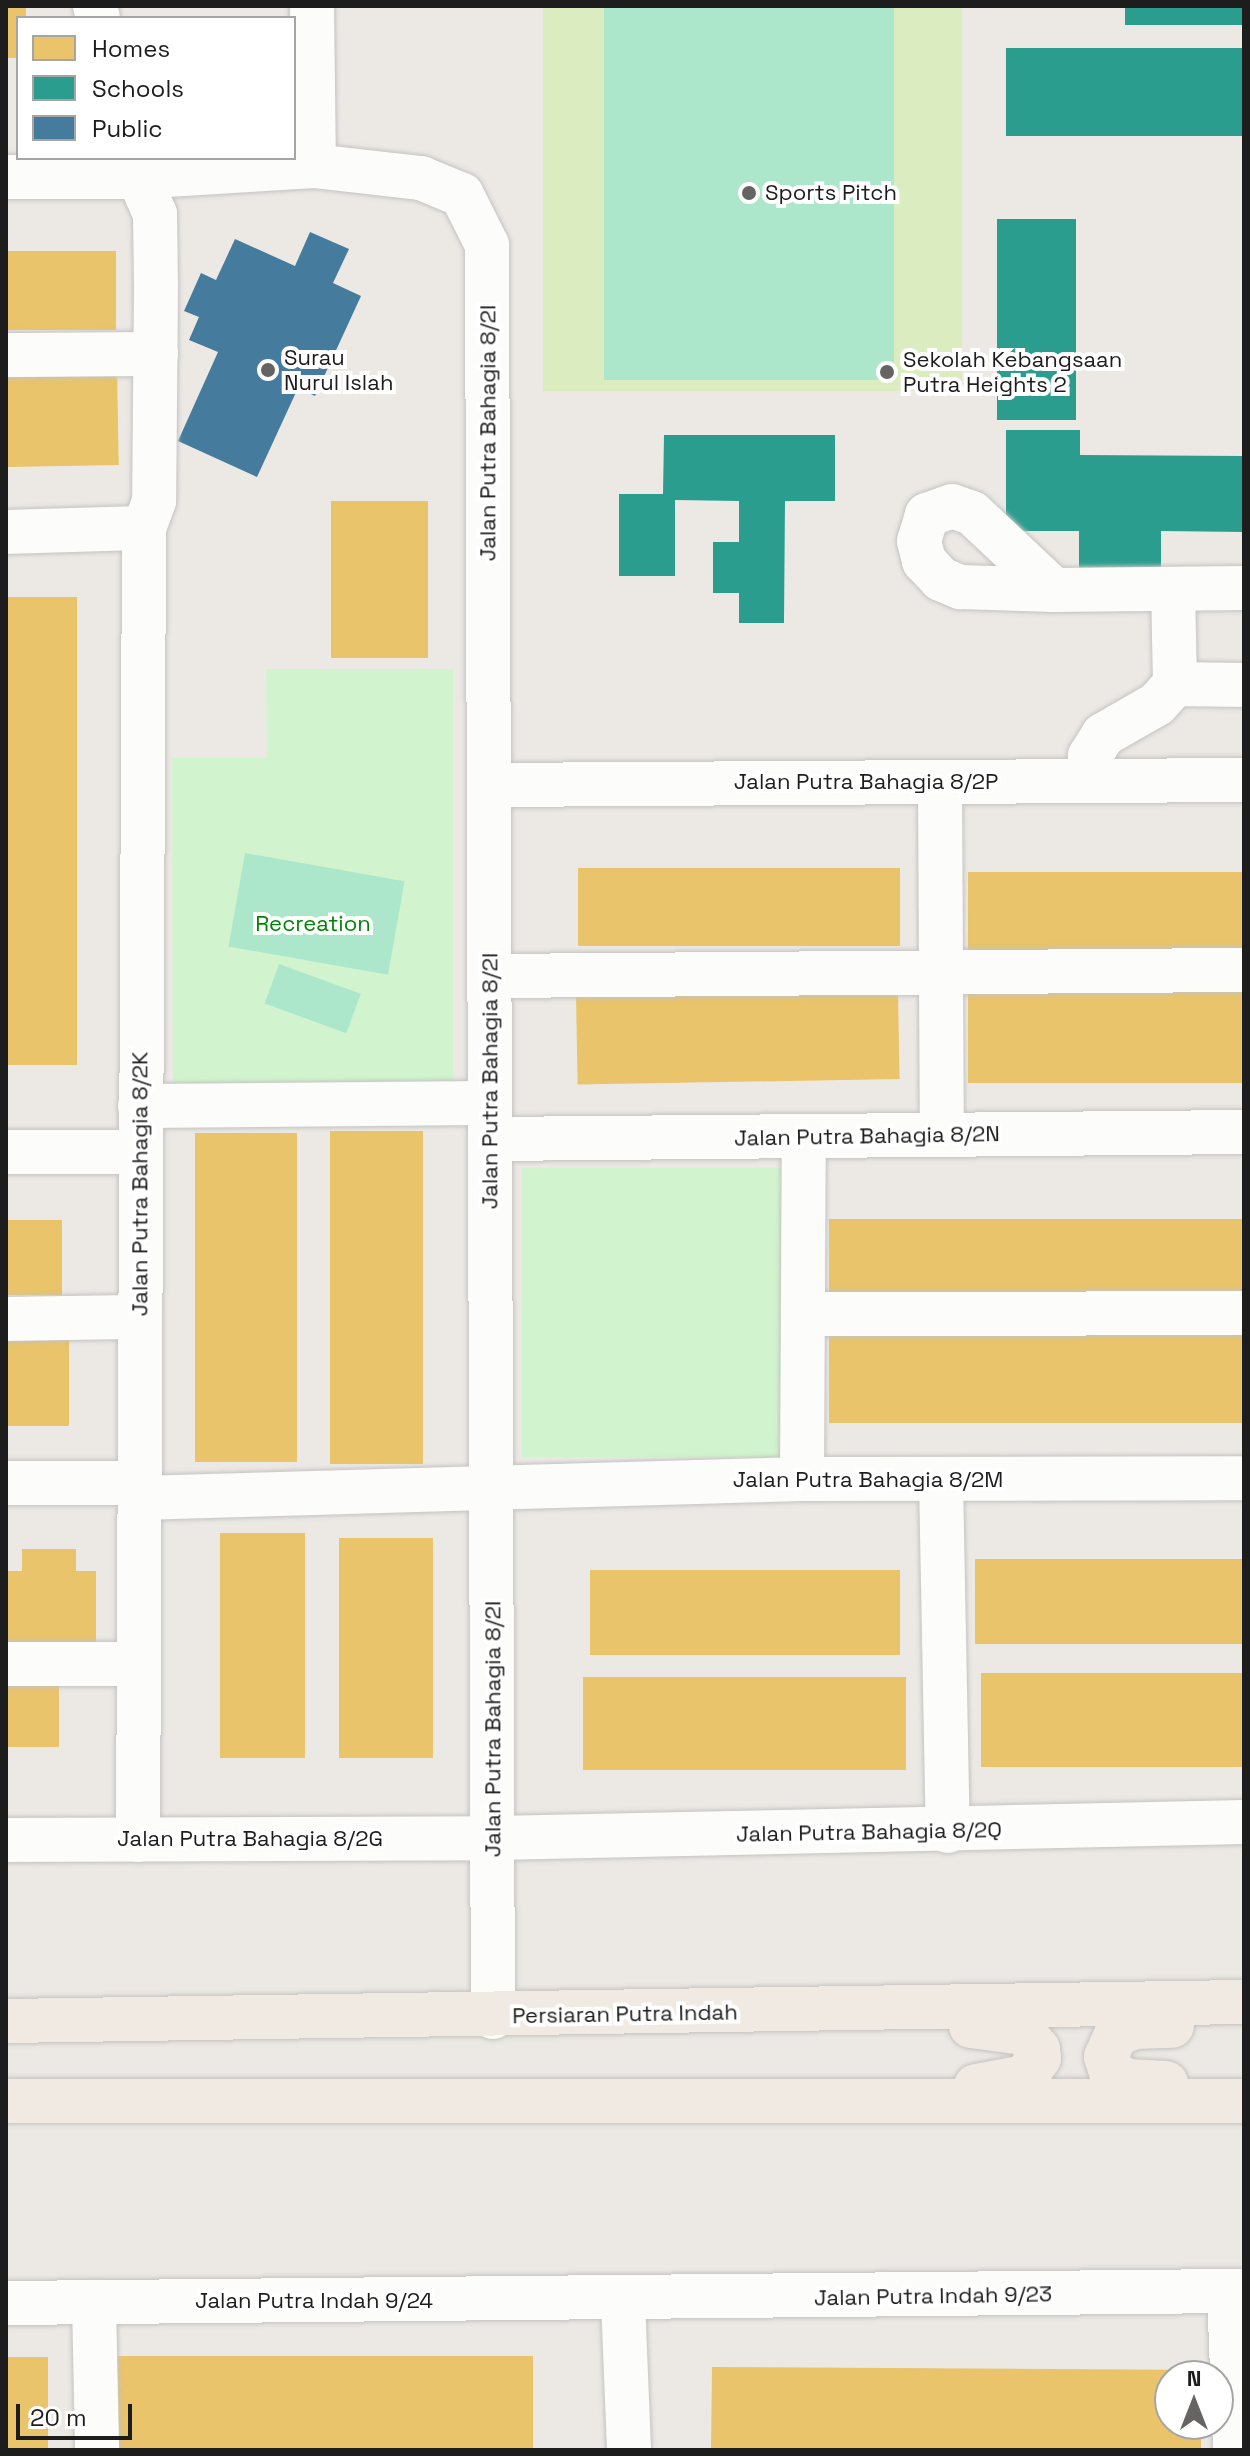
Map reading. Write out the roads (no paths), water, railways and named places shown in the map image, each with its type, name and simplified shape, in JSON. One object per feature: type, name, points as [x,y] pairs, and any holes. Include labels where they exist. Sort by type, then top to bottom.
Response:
[{"type":"main road","name":"Persiaran Putra Indah","points":[[6,2021],[493,2017],[1244,2002]]},
{"type":"main road","points":[[856,2104],[925,2090],[1010,2083],[1033,2071],[1039,2058],[1035,2042],[1024,2033],[936,2024],[882,2009]]},
{"type":"main road","points":[[1244,2024],[1134,2027],[1116,2035],[1106,2057],[1111,2072],[1128,2081],[1244,2086]]},
{"type":"main road","points":[[6,2101],[856,2104],[1244,2101]]},
{"type":"street","points":[[312,6],[314,166]]},
{"type":"street","name":"Jalan Putra Bahagia 8/2I","points":[[6,177],[132,168],[314,166],[421,178],[462,195],[487,245],[495,1838],[493,2017]]},
{"type":"street","name":"Jalan Putra Bahagia 8/2K","points":[[132,168],[155,214],[156,354],[154,501],[144,528],[138,1840]]},
{"type":"street","points":[[6,355],[156,354]]},
{"type":"street","points":[[6,532],[144,528]]},
{"type":"street","points":[[1054,590],[1244,588]]},
{"type":"street","points":[[1092,781],[1090,756],[1103,735],[1157,704],[1175,684],[1173,590]]},
{"type":"street","points":[[1175,684],[1244,685]]},
{"type":"street","name":"Jalan Putra Bahagia 8/2P","points":[[489,785],[1244,780]]},
{"type":"street","points":[[940,782],[942,1135]]},
{"type":"street","points":[[489,976],[1244,970]]},
{"type":"street","name":"Jalan Putra Bahagia 8/2N","points":[[140,1106],[804,1137],[1244,1132]]},
{"type":"street","points":[[802,1479],[804,1137]]},
{"type":"street","points":[[6,1152],[140,1152]]},
{"type":"street","points":[[803,1314],[1244,1313]]},
{"type":"street","points":[[6,1319],[140,1317]]},
{"type":"street","name":"Jalan Putra Bahagia 8/2M","points":[[6,1483],[139,1491],[491,1488],[802,1479],[1244,1478]]},
{"type":"street","points":[[941,1480],[948,1831]]},
{"type":"street","points":[[6,1664],[139,1664]]},
{"type":"street","name":"Jalan Putra Bahagia 8/2Q","points":[[495,1838],[948,1831],[1244,1822]]},
{"type":"street","name":"Jalan Putra Bahagia 8/2G","points":[[6,1840],[495,1838]]},
{"type":"street","points":[[1235,2450],[1237,2291]]},
{"type":"street","name":"Jalan Putra Indah 9/23","points":[[623,2300],[1237,2291]]},
{"type":"street","points":[[623,2300],[629,2450]]},
{"type":"street","name":"Jalan Putra Indah 9/24","points":[[6,2303],[623,2300]]},
{"type":"street","points":[[94,2302],[97,2450]]},
{"type":"place","name":"Sports Pitch","points":[[749,193]]},
{"type":"place","name":"Surau Nurul Islah","points":[[268,370]]},
{"type":"place","name":"Sekolah Kebangsaan Putra Heights 2","points":[[887,372]]},
{"type":"park label","name":"Recreation","points":[[313,924]]}]
